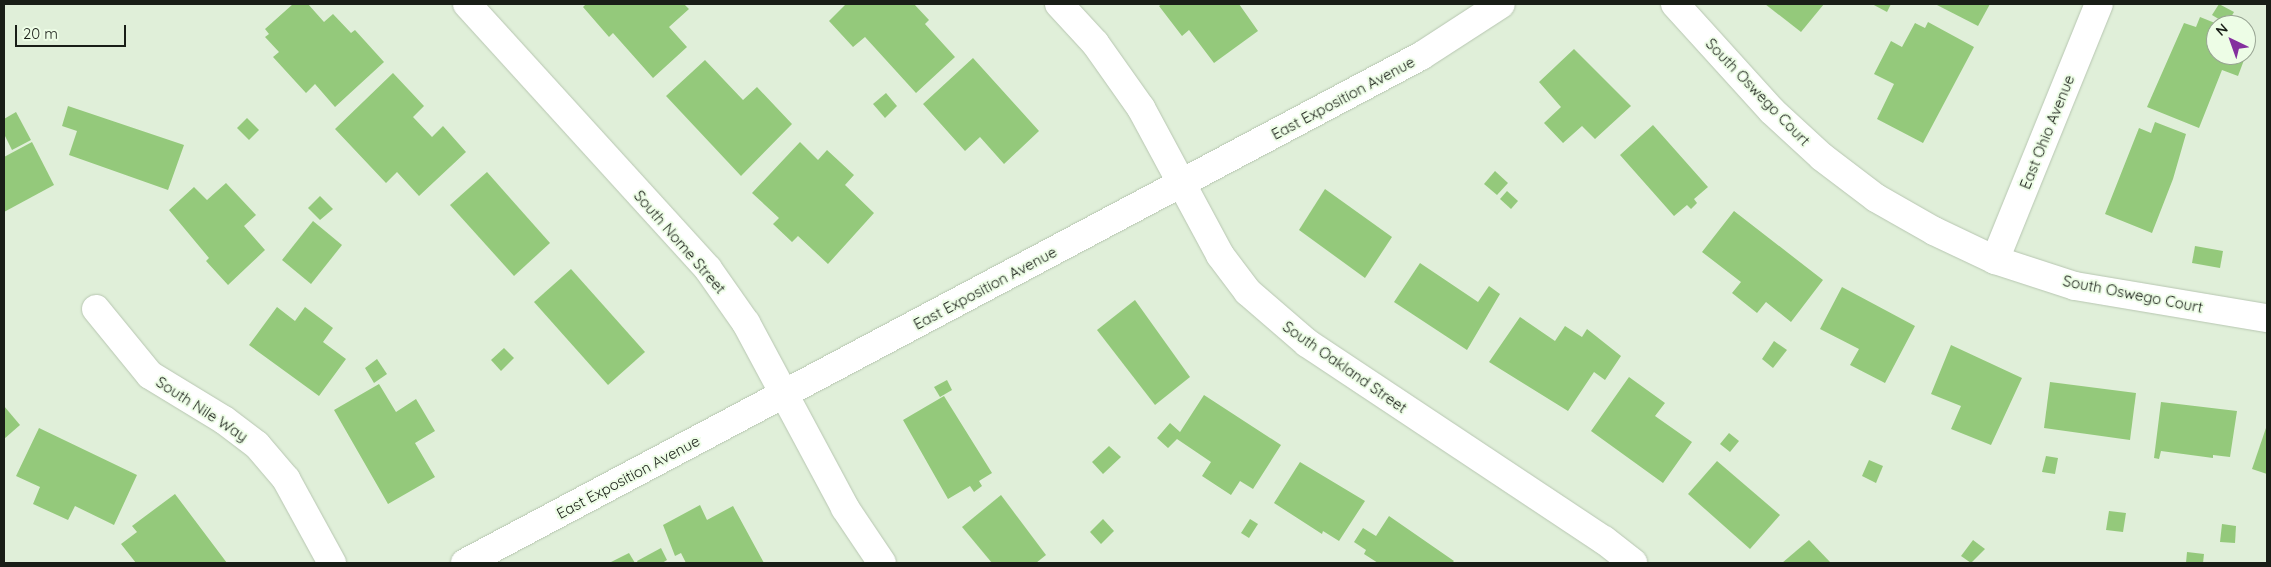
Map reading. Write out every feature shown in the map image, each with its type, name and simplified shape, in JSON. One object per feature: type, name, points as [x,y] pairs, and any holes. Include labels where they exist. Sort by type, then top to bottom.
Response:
[{"type":"street","name":"South Nome Street","points":[[467,4],[708,269],[746,323],[845,508],[882,563]]},
{"type":"street","name":"South Oakland Street","points":[[1059,4],[1095,44],[1141,108],[1220,255],[1248,292],[1282,325],[1604,540],[1633,563]]},
{"type":"street","name":"East Exposition Avenue","points":[[465,563],[1421,56],[1501,4]]},
{"type":"street","name":"South Oswego Court","points":[[1674,4],[1772,111],[1822,157],[1884,202],[1934,231],[1996,260],[2075,286],[2267,318]]},
{"type":"street","name":"East Ohio Avenue","points":[[1996,260],[2099,4]]},
{"type":"street","name":"South Nile Way","points":[[96,309],[150,375],[224,420],[258,445],[286,479],[332,563]]},
{"type":"building","points":[[293,4],[308,4],[324,22],[333,14],[351,33],[355,30],[384,62],[335,107],[315,84],[306,93],[273,57],[279,52],[265,37],[269,34],[265,29]]},
{"type":"building","points":[[586,4],[684,4],[689,9],[669,27],[687,47],[653,78],[613,33],[609,37],[583,7]]},
{"type":"building","points":[[846,4],[914,4],[929,20],[925,24],[955,57],[916,93],[865,37],[853,47],[829,21]]},
{"type":"building","points":[[1162,4],[1239,4],[1258,31],[1214,63],[1189,30],[1182,36],[1159,6]]},
{"type":"building","points":[[1765,4],[1824,4],[1801,32]]},
{"type":"building","points":[[1872,4],[1891,4],[1887,12]]},
{"type":"building","points":[[1935,4],[1990,4],[1978,26]]},
{"type":"building","points":[[2219,4],[2234,12],[2232,15],[2212,15]]},
{"type":"building","points":[[2200,17],[2206,19],[2206,65],[2242,65],[2238,76],[2222,70],[2199,128],[2147,107],[2184,23],[2196,27]]},
{"type":"building","points":[[1928,22],[1974,47],[1923,143],[1877,119],[1894,84],[1874,74],[1891,41],[1902,47],[1915,23],[1925,28]]},
{"type":"building","points":[[1574,49],[1631,106],[1595,139],[1582,126],[1563,143],[1544,123],[1561,107],[1539,82]]},
{"type":"building","points":[[973,58],[1039,131],[1004,164],[980,137],[965,151],[923,104]]},
{"type":"building","points":[[705,60],[743,100],[757,87],[792,124],[741,176],[666,96]]},
{"type":"building","points":[[393,73],[424,106],[413,117],[432,137],[443,126],[466,152],[419,196],[397,172],[386,183],[335,129]]},
{"type":"building","points":[[886,93],[897,106],[885,118],[873,104]]},
{"type":"building","points":[[68,106],[184,145],[168,190],[69,155],[77,131],[62,126]]},
{"type":"building","points":[[16,112],[31,140],[12,150],[4,134],[4,119]]},
{"type":"building","points":[[247,118],[259,130],[249,140],[237,128]]},
{"type":"building","points":[[2155,122],[2186,134],[2173,179],[2152,233],[2105,214],[2139,128],[2151,133]]},
{"type":"building","points":[[1653,125],[1708,187],[1694,199],[1697,203],[1691,209],[1687,205],[1674,216],[1620,155]]},
{"type":"building","points":[[32,142],[54,185],[4,212],[4,157]]},
{"type":"building","points":[[800,142],[818,160],[827,150],[854,175],[845,185],[874,213],[828,264],[798,236],[792,242],[773,224],[779,218],[752,193]]},
{"type":"building","points":[[1495,171],[1508,183],[1497,195],[1484,184]]},
{"type":"building","points":[[487,172],[550,243],[514,276],[450,205]]},
{"type":"building","points":[[226,183],[256,215],[244,226],[265,250],[228,285],[206,261],[209,258],[169,210],[194,187],[207,200]]},
{"type":"building","points":[[1325,189],[1392,237],[1365,278],[1299,230]]},
{"type":"building","points":[[1507,191],[1518,201],[1511,209],[1500,199]]},
{"type":"building","points":[[320,196],[333,209],[320,220],[308,208]]},
{"type":"building","points":[[1734,211],[1823,280],[1791,322],[1766,302],[1757,313],[1732,293],[1741,282],[1702,252]]},
{"type":"building","points":[[313,221],[342,245],[311,284],[282,260]]},
{"type":"building","points":[[2195,246],[2223,251],[2220,268],[2192,263]]},
{"type":"building","points":[[1420,263],[1478,302],[1489,286],[1500,294],[1467,350],[1394,302]]},
{"type":"building","points":[[571,269],[645,352],[608,385],[534,302]]},
{"type":"building","points":[[1842,287],[1915,326],[1885,383],[1850,365],[1859,349],[1820,329]]},
{"type":"building","points":[[1135,300],[1190,377],[1155,405],[1097,330]]},
{"type":"building","points":[[277,307],[295,321],[305,307],[333,328],[323,342],[346,359],[319,396],[249,345]]},
{"type":"building","points":[[1520,317],[1555,341],[1565,326],[1582,337],[1587,329],[1621,356],[1605,380],[1594,372],[1568,411],[1489,362]]},
{"type":"building","points":[[1774,341],[1787,350],[1773,368],[1762,359]]},
{"type":"building","points":[[1951,345],[2022,378],[1991,445],[1951,429],[1961,406],[1931,394]]},
{"type":"building","points":[[504,348],[514,358],[501,371],[491,360]]},
{"type":"building","points":[[377,359],[387,374],[374,383],[365,368]]},
{"type":"building","points":[[1629,377],[1665,403],[1655,416],[1692,442],[1663,483],[1591,431]]},
{"type":"building","points":[[947,380],[952,390],[940,397],[934,387]]},
{"type":"building","points":[[2050,382],[2136,393],[2130,440],[2044,428]]},
{"type":"building","points":[[379,384],[396,412],[416,399],[435,431],[415,443],[435,477],[388,504],[334,410]]},
{"type":"building","points":[[1204,395],[1281,445],[1253,489],[1240,481],[1231,495],[1202,476],[1211,462],[1177,439],[1168,448],[1157,438],[1170,423],[1180,432]]},
{"type":"building","points":[[944,396],[992,473],[979,481],[982,486],[974,492],[970,486],[948,499],[903,420]]},
{"type":"building","points":[[2161,402],[2237,411],[2230,457],[2213,455],[2213,458],[2161,451],[2159,459],[2154,458]]},
{"type":"building","points":[[4,406],[20,425],[4,439]]},
{"type":"building","points":[[2267,425],[2267,474],[2252,469]]},
{"type":"building","points":[[39,428],[137,475],[114,525],[75,506],[68,520],[33,504],[40,487],[16,476]]},
{"type":"building","points":[[1729,433],[1739,441],[1730,452],[1720,444]]},
{"type":"building","points":[[1109,446],[1121,457],[1103,474],[1092,462]]},
{"type":"building","points":[[2046,456],[2058,458],[2055,474],[2042,472]]},
{"type":"building","points":[[1869,460],[1883,466],[1876,483],[1862,476]]},
{"type":"building","points":[[1717,461],[1780,515],[1750,549],[1688,494]]},
{"type":"building","points":[[1300,462],[1365,501],[1339,541],[1323,531],[1322,534],[1274,503]]},
{"type":"building","points":[[175,494],[227,563],[136,563],[121,544],[137,532],[132,526]]},
{"type":"building","points":[[1001,495],[1046,555],[1036,563],[992,563],[962,527]]},
{"type":"building","points":[[700,505],[707,520],[733,506],[764,563],[686,563],[681,553],[675,556],[663,525]]},
{"type":"building","points":[[2109,511],[2126,513],[2123,532],[2106,530]]},
{"type":"building","points":[[1389,516],[1454,561],[1452,563],[1378,563],[1364,554],[1366,550],[1354,542],[1363,528],[1376,536]]},
{"type":"building","points":[[1103,519],[1114,531],[1101,544],[1090,532]]},
{"type":"building","points":[[1250,519],[1258,524],[1249,538],[1241,533]]},
{"type":"building","points":[[2222,524],[2236,526],[2235,543],[2220,542]]},
{"type":"building","points":[[1809,540],[1831,563],[1782,563]]},
{"type":"building","points":[[1973,540],[1985,549],[1971,563],[1961,556]]},
{"type":"building","points":[[661,548],[667,560],[662,563],[638,563],[637,561]]},
{"type":"building","points":[[2187,552],[2204,554],[2203,563],[2186,563]]},
{"type":"building","points":[[629,553],[635,563],[609,563]]}]
